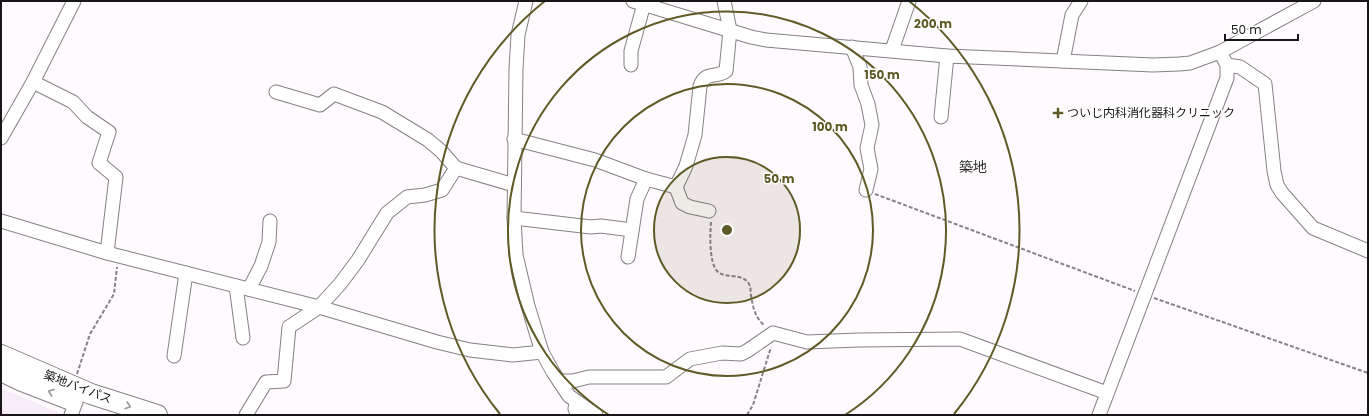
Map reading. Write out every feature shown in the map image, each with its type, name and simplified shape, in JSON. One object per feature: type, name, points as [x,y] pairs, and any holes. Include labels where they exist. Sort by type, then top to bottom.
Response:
[{"type":"highway","name":"築地バイパス","points":[[1,355],[73,401]]},
{"type":"highway","name":"築地バイパス","points":[[1,371],[73,401],[114,415]]},
{"type":"highway","name":"築地バイパス","points":[[73,401],[91,394],[157,415]]},
{"type":"street","points":[[1,138],[54,43],[74,1]]},
{"type":"street","points":[[526,1],[518,35],[516,70],[514,138],[514,218],[516,255],[528,306],[542,352],[552,372],[560,381],[569,396],[596,415]]},
{"type":"street","points":[[709,211],[690,207],[682,203],[676,187],[686,166],[694,134],[700,86],[703,79],[706,76],[726,71],[730,30],[724,1]]},
{"type":"street","points":[[892,50],[909,1]]},
{"type":"street","points":[[1063,61],[1072,16],[1081,1]]},
{"type":"street","points":[[631,65],[631,51],[638,3],[766,40],[947,56],[1153,65],[1190,63],[1220,52],[1314,1]]},
{"type":"street","points":[[852,47],[860,67],[861,85],[868,104],[872,125],[867,148],[871,169],[866,190]]},
{"type":"street","points":[[1099,415],[1227,78],[1227,65],[1220,52]]},
{"type":"street","points":[[941,117],[947,56]]},
{"type":"street","points":[[1227,65],[1240,67],[1265,84],[1274,171],[1277,185],[1282,193],[1313,228],[1368,251]]},
{"type":"street","points":[[33,82],[73,102],[87,117],[109,132],[99,164],[116,177],[113,254]]},
{"type":"street","points":[[276,92],[320,105],[334,94],[382,112],[428,140],[441,151],[456,168],[514,185]]},
{"type":"street","points":[[514,138],[595,160],[646,179],[676,187]]},
{"type":"street","points":[[246,415],[266,382],[284,381],[289,327],[319,307],[340,284],[358,260],[387,213],[408,197],[425,195],[442,190],[456,168]]},
{"type":"street","points":[[628,257],[637,198],[646,179]]},
{"type":"street","points":[[514,218],[632,230]]},
{"type":"street","points":[[1,221],[113,254],[319,307],[437,342],[470,350],[513,354],[542,352]]},
{"type":"street","points":[[249,289],[261,266],[269,242],[270,221]]},
{"type":"street","points":[[174,356],[186,273]]},
{"type":"street","points":[[236,286],[243,338]]},
{"type":"street","points":[[560,381],[573,381],[589,377],[666,377],[690,360],[722,353],[741,354],[773,333],[807,342],[960,339],[1107,393]]},
{"type":"street","points":[[576,402],[575,409],[578,415]]},
{"type":"path","points":[[866,190],[1144,294],[1368,373]]},
{"type":"path","points":[[709,211],[714,267],[718,273],[734,275],[746,281],[750,286],[753,308],[756,316],[773,333],[773,341],[753,405],[747,415]]},
{"type":"path","points":[[73,401],[90,334],[114,294],[113,254]]},
{"type":"shaded area","points":[[1,388],[18,395],[64,415],[1,415]]},
{"type":"place","name":"ついじ内科消化器科クリニック","points":[[1058,113]]},
{"type":"district","name":"築地","points":[[973,167]]}]
